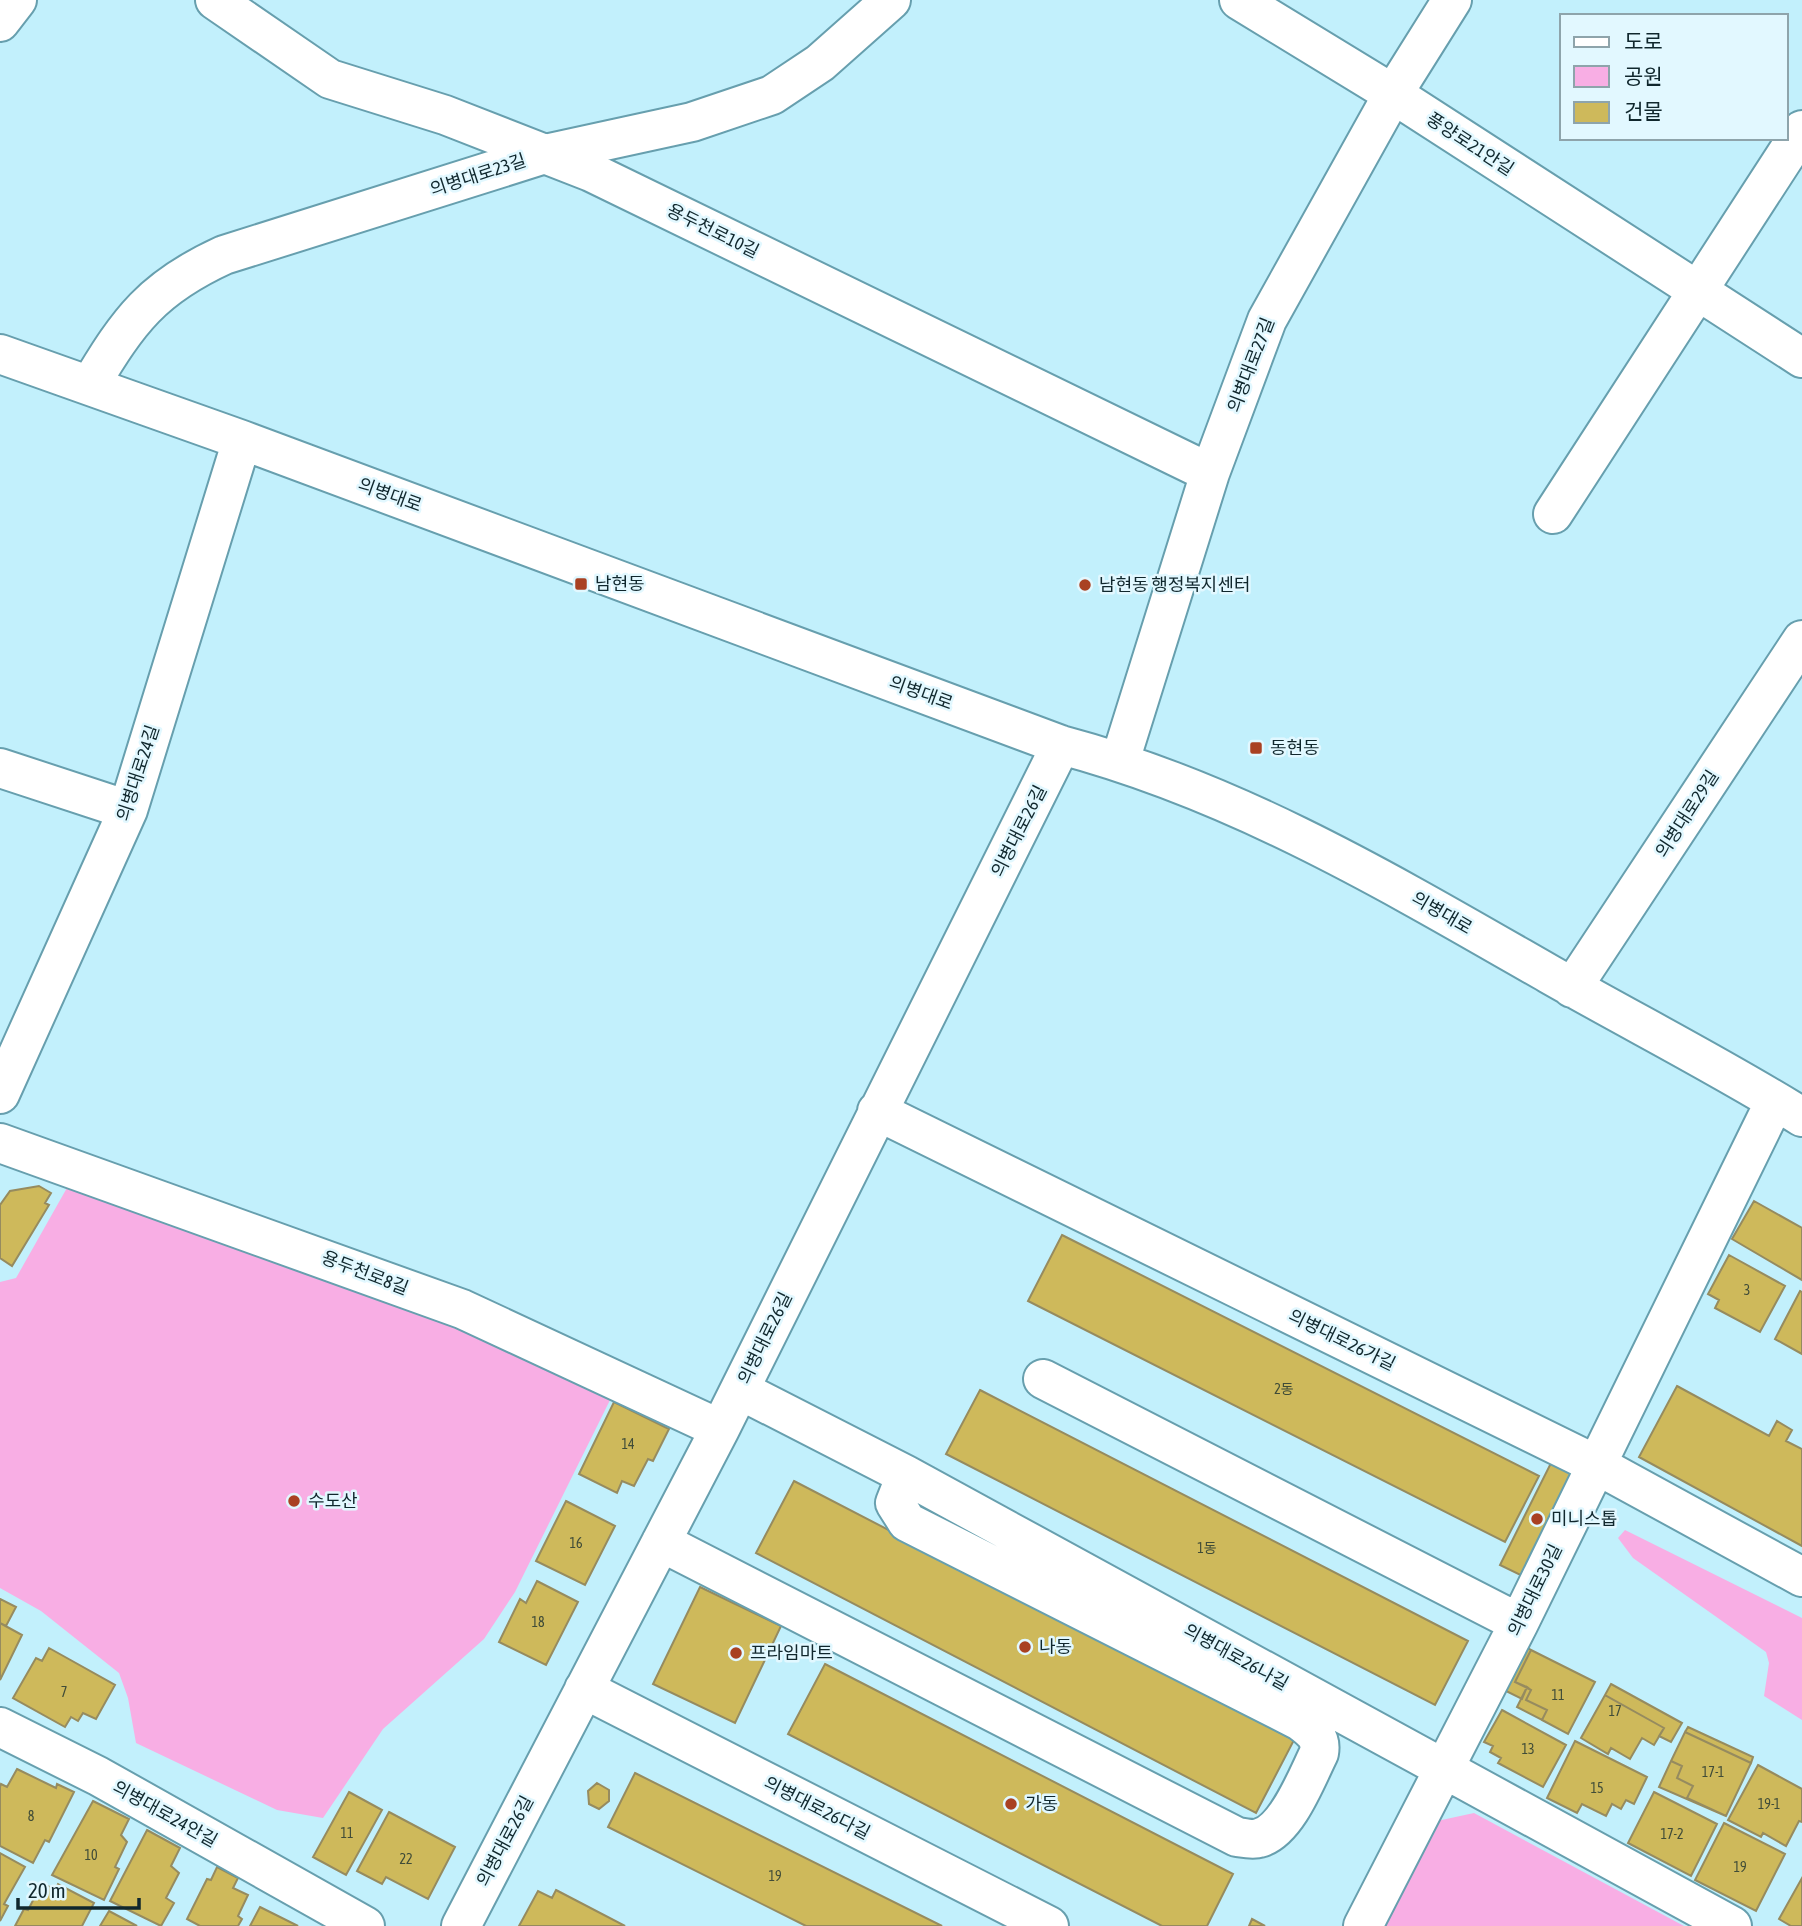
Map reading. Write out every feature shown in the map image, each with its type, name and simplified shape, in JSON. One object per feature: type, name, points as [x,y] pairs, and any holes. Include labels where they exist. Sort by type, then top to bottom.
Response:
[{"type":"street","points":[[0,22],[17,0]]},
{"type":"street","name":"용두천로10길","points":[[215,0],[330,79],[445,115],[591,172],[1210,473]]},
{"type":"street","name":"의병대로23길","points":[[90,386],[126,327],[190,270],[224,254],[545,154],[692,122],[772,95],[820,63],[891,0]]},
{"type":"street","name":"풍양로21안길","points":[[1239,0],[1393,94],[1802,358]]},
{"type":"street","name":"의병대로27길","points":[[1120,761],[1210,473],[1267,320],[1393,94],[1452,0]]},
{"type":"street","points":[[1553,514],[1802,130]]},
{"type":"street","name":"의병대로","points":[[0,354],[242,440],[1061,745],[1120,761],[1224,800],[1349,860],[1788,1109]]},
{"type":"street","name":"의병대로24길","points":[[0,1094],[128,810],[242,440]]},
{"type":"street","name":"의병대로29길","points":[[1572,988],[1802,640]]},
{"type":"street","name":"의병대로26길","points":[[461,1926],[740,1390],[1061,745]]},
{"type":"street","points":[[0,768],[128,810]]},
{"type":"street","name":"의병대로30길","points":[[1363,1926],[1520,1623],[1597,1465],[1788,1109]]},
{"type":"street","name":"의병대로26가길","points":[[877,1111],[1597,1465],[1802,1577]]},
{"type":"street","name":"용두천로8길","points":[[0,1143],[462,1309],[720,1429]]},
{"type":"street","points":[[1043,1379],[1520,1623]]},
{"type":"street","name":"의병대로26나길","points":[[740,1390],[905,1475],[1732,1926]]},
{"type":"street","points":[[661,1542],[1237,1837],[1257,1839],[1272,1832],[1283,1821],[1319,1753],[1321,1744],[1315,1732],[1300,1721],[906,1522],[894,1503],[905,1475]]},
{"type":"street","name":"의병대로26다길","points":[[584,1689],[1049,1926]]},
{"type":"street","name":"의병대로24안길","points":[[0,1727],[98,1776],[365,1926]]},
{"type":"green space","points":[[72,1179],[306,1260],[614,1392],[515,1592],[484,1639],[383,1729],[323,1818],[277,1810],[136,1743],[128,1698],[119,1673],[41,1611],[0,1588],[0,1282],[16,1278]]},
{"type":"green space","points":[[1625,1530],[1802,1618],[1802,1720],[1764,1696],[1769,1663],[1766,1652],[1633,1558],[1618,1538]]},
{"type":"green space","points":[[1474,1813],[1684,1926],[1382,1926],[1437,1821]]},
{"type":"building","points":[[39,1186],[51,1193],[45,1203],[49,1205],[12,1266],[0,1258],[0,1205],[10,1191]]},
{"type":"building","points":[[1754,1201],[1802,1228],[1802,1280],[1732,1239]]},
{"type":"building","points":[[1062,1235],[1539,1476],[1505,1542],[1028,1301]]},
{"type":"building","points":[[1729,1255],[1785,1286],[1760,1332],[1715,1308],[1719,1300],[1708,1294]]},
{"type":"building","points":[[1800,1291],[1802,1292],[1802,1354],[1775,1339]]},
{"type":"building","points":[[1677,1386],[1769,1436],[1777,1421],[1792,1430],[1786,1441],[1802,1449],[1802,1546],[1639,1457]]},
{"type":"building","points":[[980,1390],[1468,1641],[1435,1705],[946,1454]]},
{"type":"building","points":[[614,1402],[669,1429],[653,1461],[648,1459],[634,1486],[622,1481],[617,1493],[579,1474]]},
{"type":"building","points":[[1554,1457],[1589,1475],[1535,1582],[1500,1565]]},
{"type":"building","name":"나동","points":[[794,1481],[1294,1740],[1256,1813],[756,1553]]},
{"type":"building","points":[[566,1501],[615,1526],[585,1585],[536,1561]]},
{"type":"building","points":[[537,1581],[578,1602],[546,1665],[499,1642],[520,1599],[526,1603]]},
{"type":"building","points":[[700,1587],[781,1626],[735,1723],[653,1684]]},
{"type":"building","points":[[0,1599],[16,1607],[6,1626],[0,1623]]},
{"type":"building","points":[[0,1623],[22,1635],[0,1680]]},
{"type":"building","points":[[1522,1645],[1531,1650],[1515,1682],[1527,1687],[1522,1699],[1500,1688]]},
{"type":"building","points":[[49,1648],[115,1685],[96,1719],[83,1713],[78,1721],[71,1717],[65,1727],[13,1698],[36,1658],[42,1661]]},
{"type":"building","points":[[1531,1650],[1595,1682],[1568,1734],[1542,1720],[1547,1710],[1526,1700],[1531,1690],[1515,1682]]},
{"type":"building","name":"가동","points":[[825,1664],[1233,1874],[1207,1926],[1162,1926],[788,1734]]},
{"type":"building","points":[[1611,1684],[1682,1723],[1671,1742],[1659,1736],[1664,1728],[1605,1695]]},
{"type":"building","points":[[1527,1687],[1531,1690],[1526,1700],[1547,1710],[1542,1720],[1517,1707]]},
{"type":"building","points":[[1605,1695],[1664,1728],[1654,1745],[1642,1738],[1630,1759],[1611,1748],[1608,1754],[1581,1738]]},
{"type":"building","points":[[1502,1710],[1566,1745],[1543,1787],[1498,1763],[1501,1758],[1490,1752],[1493,1746],[1484,1742]]},
{"type":"building","points":[[1688,1727],[1753,1757],[1751,1763],[1685,1732]]},
{"type":"building","points":[[1685,1732],[1751,1763],[1726,1816],[1687,1798],[1693,1786],[1677,1778],[1682,1766],[1671,1761]]},
{"type":"building","points":[[1575,1741],[1647,1777],[1634,1804],[1626,1800],[1621,1809],[1612,1804],[1606,1816],[1582,1804],[1577,1813],[1547,1798]]},
{"type":"building","points":[[1671,1761],[1682,1766],[1677,1778],[1693,1786],[1687,1798],[1726,1816],[1659,1787]]},
{"type":"building","points":[[1758,1765],[1802,1789],[1802,1822],[1799,1821],[1786,1846],[1763,1833],[1761,1837],[1728,1820]]},
{"type":"building","points":[[17,1769],[56,1788],[57,1784],[74,1792],[49,1842],[45,1840],[33,1863],[0,1846],[0,1787],[1,1784],[7,1787]]},
{"type":"building","points":[[635,1773],[942,1926],[806,1926],[608,1827]]},
{"type":"building","points":[[597,1783],[609,1790],[609,1801],[599,1809],[589,1804],[588,1791]]},
{"type":"building","points":[[349,1792],[382,1810],[346,1875],[313,1857]]},
{"type":"building","points":[[1654,1792],[1717,1824],[1691,1876],[1628,1843]]},
{"type":"building","points":[[93,1801],[129,1819],[121,1835],[127,1842],[115,1867],[119,1869],[104,1900],[52,1875]]},
{"type":"building","points":[[389,1812],[455,1847],[428,1899],[386,1877],[382,1884],[357,1871]]},
{"type":"building","points":[[1724,1823],[1785,1854],[1756,1911],[1695,1880]]},
{"type":"building","points":[[147,1830],[180,1848],[171,1866],[179,1873],[166,1898],[174,1903],[161,1926],[110,1901]]},
{"type":"building","points":[[0,1853],[25,1867],[4,1904],[8,1906],[0,1921]]},
{"type":"building","points":[[217,1867],[238,1878],[233,1888],[248,1895],[238,1916],[242,1919],[238,1926],[200,1926],[187,1919],[207,1879],[211,1880]]},
{"type":"building","points":[[1802,1878],[1802,1926],[1791,1926],[1779,1919]]},
{"type":"building","points":[[42,1883],[55,1890],[58,1884],[94,1903],[82,1926],[15,1926],[24,1909],[28,1910]]},
{"type":"building","points":[[556,1890],[625,1926],[519,1926],[538,1891],[552,1898]]},
{"type":"building","points":[[260,1907],[298,1926],[250,1926]]},
{"type":"building","points":[[109,1911],[137,1926],[100,1926]]},
{"type":"building","points":[[1252,1919],[1265,1926],[1249,1926]]},
{"type":"place","name":"남현동","points":[[581,584]]},
{"type":"place","name":"남현동 행정복지센터","points":[[1085,585]]},
{"type":"place","name":"동현동","points":[[1256,748]]},
{"type":"place","name":"수도산","points":[[294,1501]]},
{"type":"place","name":"미니스톱","points":[[1537,1519]]},
{"type":"place","name":"나동","points":[[1025,1647]]},
{"type":"place","name":"프라임마트","points":[[736,1653]]},
{"type":"place","name":"가동","points":[[1011,1804]]}]
